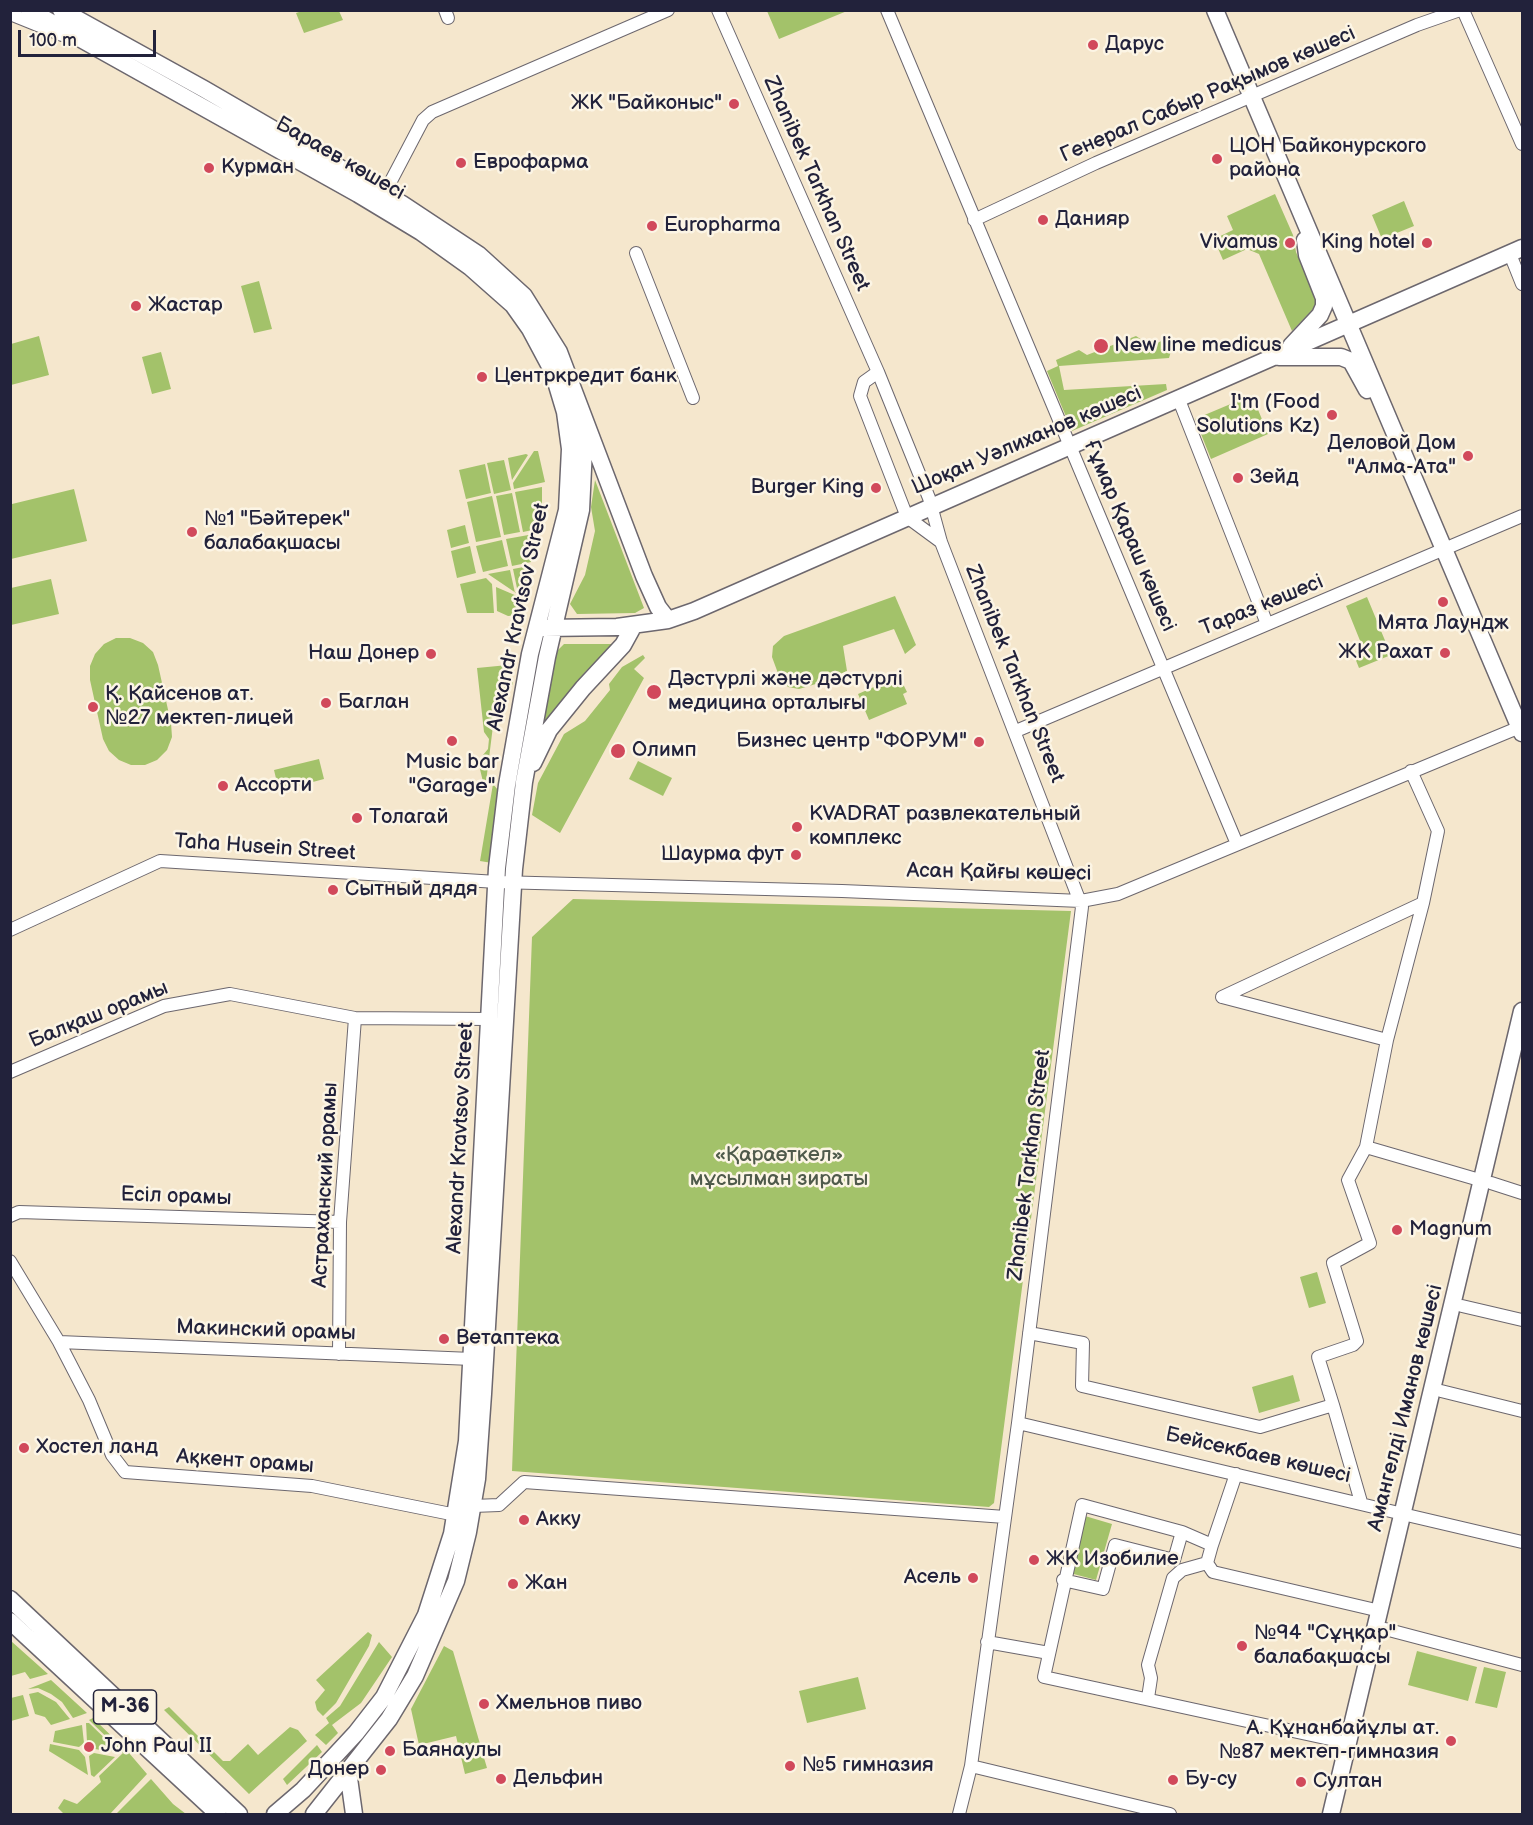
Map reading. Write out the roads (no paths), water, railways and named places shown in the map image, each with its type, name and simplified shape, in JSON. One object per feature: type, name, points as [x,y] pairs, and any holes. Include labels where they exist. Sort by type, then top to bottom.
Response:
[{"type":"main road","name":"Бараев көшесі","points":[[29,10],[103,51],[166,77]]},
{"type":"main road","name":"Бараев көшесі","points":[[61,10],[99,31],[166,77],[424,226],[513,305],[543,350],[572,411]]},
{"type":"main road","points":[[75,10],[99,31]]},
{"type":"main road","points":[[1215,10],[1257,95],[1450,548],[1522,728]]},
{"type":"main road","points":[[1226,10],[1301,212],[1353,322],[1399,440],[1522,703]]},
{"type":"main road","points":[[1279,355],[1320,315],[1324,306],[1324,298],[1307,255],[1301,212]]},
{"type":"main road","name":"Шоқан Уәлиханов көшесі","points":[[546,628],[634,625],[668,620],[746,590],[1516,251]]},
{"type":"main road","points":[[1279,355],[1321,359],[1341,357],[1351,361],[1381,416],[1399,440]]},
{"type":"main road","points":[[572,411],[658,607],[668,620]]},
{"type":"main road","name":"Alexandr Kravtsov Street","points":[[274,1815],[303,1790],[356,1733],[384,1697],[405,1658],[436,1590],[456,1515],[467,1441],[489,1019],[505,882],[524,782],[546,628],[567,510],[572,411]]},
{"type":"main road","points":[[524,782],[549,730],[583,688],[623,645],[634,625]]},
{"type":"main road","name":"Alexandr Kravtsov Street","points":[[314,1815],[389,1719],[415,1676],[456,1581],[473,1506],[483,1394],[505,882],[513,752],[530,654],[546,628]]},
{"type":"main road","name":"Амангелді Иманов көшесі","points":[[1331,1815],[1380,1611],[1462,1306],[1522,1011]]},
{"type":"main road","name":"Амангелді Иманов көшесі","points":[[1339,1815],[1385,1629],[1407,1515],[1487,1182],[1522,1057]]},
{"type":"main road","name":"M-36","points":[[10,1599],[239,1815]]},
{"type":"main road","name":"M-36","points":[[10,1621],[218,1815]]},
{"type":"main road","points":[[348,1771],[354,1815]]},
{"type":"street","points":[[381,200],[423,120],[432,112],[668,10]]},
{"type":"street","name":"Zhanibek Tarkhan Street","points":[[718,10],[878,372],[932,507],[940,542],[1081,901],[1018,1423],[971,1766],[959,1815]]},
{"type":"street","name":"Ғұмар Қараш көшесі","points":[[887,10],[1237,844]]},
{"type":"street","points":[[1461,10],[1522,144]]},
{"type":"street","name":"Генерал Сабыр Рақымов көшесі","points":[[974,220],[1096,163],[1417,25],[1461,10]]},
{"type":"street","points":[[10,14],[103,51]]},
{"type":"street","points":[[1516,251],[1522,284]]},
{"type":"street","points":[[636,254],[693,398]]},
{"type":"street","points":[[878,372],[864,382],[860,396],[907,518],[940,542]]},
{"type":"street","points":[[1179,400],[1267,624]]},
{"type":"street","name":"Тараз көшесі","points":[[1016,731],[1522,516]]},
{"type":"street","name":"Асан Қайғы көшесі","points":[[505,882],[842,891],[1081,901],[1118,894],[1411,771],[1522,728]]},
{"type":"street","points":[[1361,1502],[1318,1357],[1353,1346],[1357,1341],[1333,1266],[1336,1259],[1370,1243],[1348,1180],[1366,1147],[1387,1040],[1423,903],[1438,831],[1411,771]]},
{"type":"street","name":"Taha Husein Street","points":[[10,930],[160,861],[505,882]]},
{"type":"street","points":[[1387,1040],[1222,997],[1423,903]]},
{"type":"street","name":"Балқаш орамы","points":[[10,1072],[164,1006],[230,993],[354,1018],[489,1019]]},
{"type":"street","name":"Астраханский орамы","points":[[339,1354],[340,1221],[354,1018]]},
{"type":"street","points":[[1366,1147],[1522,1193]]},
{"type":"street","name":"Есіл орамы","points":[[10,1216],[18,1212],[40,1212],[340,1221]]},
{"type":"street","name":"Ақкент орамы","points":[[10,1261],[59,1342],[89,1400],[112,1455],[125,1472],[312,1485],[456,1515]]},
{"type":"street","points":[[1462,1306],[1522,1320]]},
{"type":"street","points":[[1029,1333],[1083,1343],[1082,1386],[1260,1426],[1333,1405]]},
{"type":"street","name":"Макинский орамы","points":[[59,1342],[472,1359]]},
{"type":"street","points":[[1441,1391],[1522,1411]]},
{"type":"street","name":"Бейсекбаев көшесі","points":[[1018,1423],[1361,1502],[1522,1542]]},
{"type":"street","points":[[1236,1474],[1207,1563],[1213,1572],[1380,1611]]},
{"type":"street","points":[[473,1506],[499,1505],[524,1482],[1005,1517]]},
{"type":"street","points":[[1212,1545],[1182,1532],[1082,1505],[1063,1580],[1044,1677],[1348,1743]]},
{"type":"street","points":[[1063,1580],[1103,1589],[1115,1545],[1174,1560],[1182,1532]]},
{"type":"street","points":[[1148,1698],[1151,1678],[1148,1665],[1173,1578],[1182,1570],[1207,1563]]},
{"type":"street","points":[[1385,1629],[1522,1665]]},
{"type":"street","points":[[987,1642],[1049,1653]]},
{"type":"street","points":[[971,1766],[1170,1815]]},
{"type":"place","name":"Дарус","points":[[1093,45]]},
{"type":"place","name":"ЖК \"Байконыс\"","points":[[734,104]]},
{"type":"place","name":"ЦОН Байконурского района","points":[[1217,159]]},
{"type":"place","name":"Еврофарма","points":[[461,163]]},
{"type":"place","name":"Курман","points":[[209,168]]},
{"type":"place","name":"Данияр","points":[[1043,220]]},
{"type":"place","name":"Europharma","points":[[652,226]]},
{"type":"place","name":"Vivamus","points":[[1290,243]]},
{"type":"place","name":"King hotel","points":[[1427,243]]},
{"type":"place","name":"Жастар","points":[[136,306]]},
{"type":"place","name":"New line medicus","points":[[1101,346]]},
{"type":"place","name":"Центркредит банк","points":[[482,377]]},
{"type":"place","name":"I'm (Food Solutions Kz)","points":[[1332,415]]},
{"type":"place","name":"Деловой Дом \"Алма-Ата\"","points":[[1468,456]]},
{"type":"place","name":"Зейд","points":[[1238,478]]},
{"type":"place","name":"Burger King","points":[[876,488]]},
{"type":"place","name":"№1 \"Бәйтерек\" балабақшасы","points":[[192,532]]},
{"type":"place","name":"Мята Лаундж","points":[[1443,602]]},
{"type":"place","name":"ЖК Рахат","points":[[1445,653]]},
{"type":"place","name":"Наш Донер","points":[[431,654]]},
{"type":"place","name":"Дәстүрлі және дәстүрлі медицина орталығы","points":[[654,692]]},
{"type":"place","name":"Баглан","points":[[326,703]]},
{"type":"place","name":"Қ. Қайсенов ат. №27 мектеп-лицей","points":[[93,707]]},
{"type":"place","name":"Music bar \"Garage\"","points":[[452,741]]},
{"type":"place","name":"Бизнес центр \"ФОРУМ\"","points":[[979,742]]},
{"type":"place","name":"Олимп","points":[[618,751]]},
{"type":"place","name":"Ассорти","points":[[223,786]]},
{"type":"place","name":"Толагай","points":[[357,818]]},
{"type":"place","name":"KVADRAT развлекательный комплекс","points":[[797,827]]},
{"type":"place","name":"Шаурма фут","points":[[796,855]]},
{"type":"place","name":"Сытный дядя","points":[[333,890]]},
{"type":"place","name":"Magnum","points":[[1397,1230]]},
{"type":"place","name":"Ветаптека","points":[[444,1339]]},
{"type":"place","name":"Хостел ланд","points":[[24,1448]]},
{"type":"place","name":"Акку","points":[[524,1520]]},
{"type":"place","name":"ЖК Изобилие","points":[[1034,1560]]},
{"type":"place","name":"Асель","points":[[973,1578]]},
{"type":"place","name":"Жан","points":[[513,1584]]},
{"type":"place","name":"№94 \"Сұңқар\" балабақшасы","points":[[1242,1646]]},
{"type":"place","name":"Хмельнов пиво","points":[[484,1704]]},
{"type":"place","name":"А. Құнанбайұлы ат. №87 мектеп-гимназия","points":[[1451,1741]]},
{"type":"place","name":"John Paul II","points":[[89,1747]]},
{"type":"place","name":"Баянаулы","points":[[390,1751]]},
{"type":"place","name":"№5 гимназия","points":[[790,1766]]},
{"type":"place","name":"Донер","points":[[381,1770]]},
{"type":"place","name":"Дельфин","points":[[501,1779]]},
{"type":"place","name":"Бу-су","points":[[1173,1780]]},
{"type":"place","name":"Султан","points":[[1301,1782]]},
{"type":"park label","name":"«Қараөткел» мұсылман зираты","points":[[779,1168]]}]
